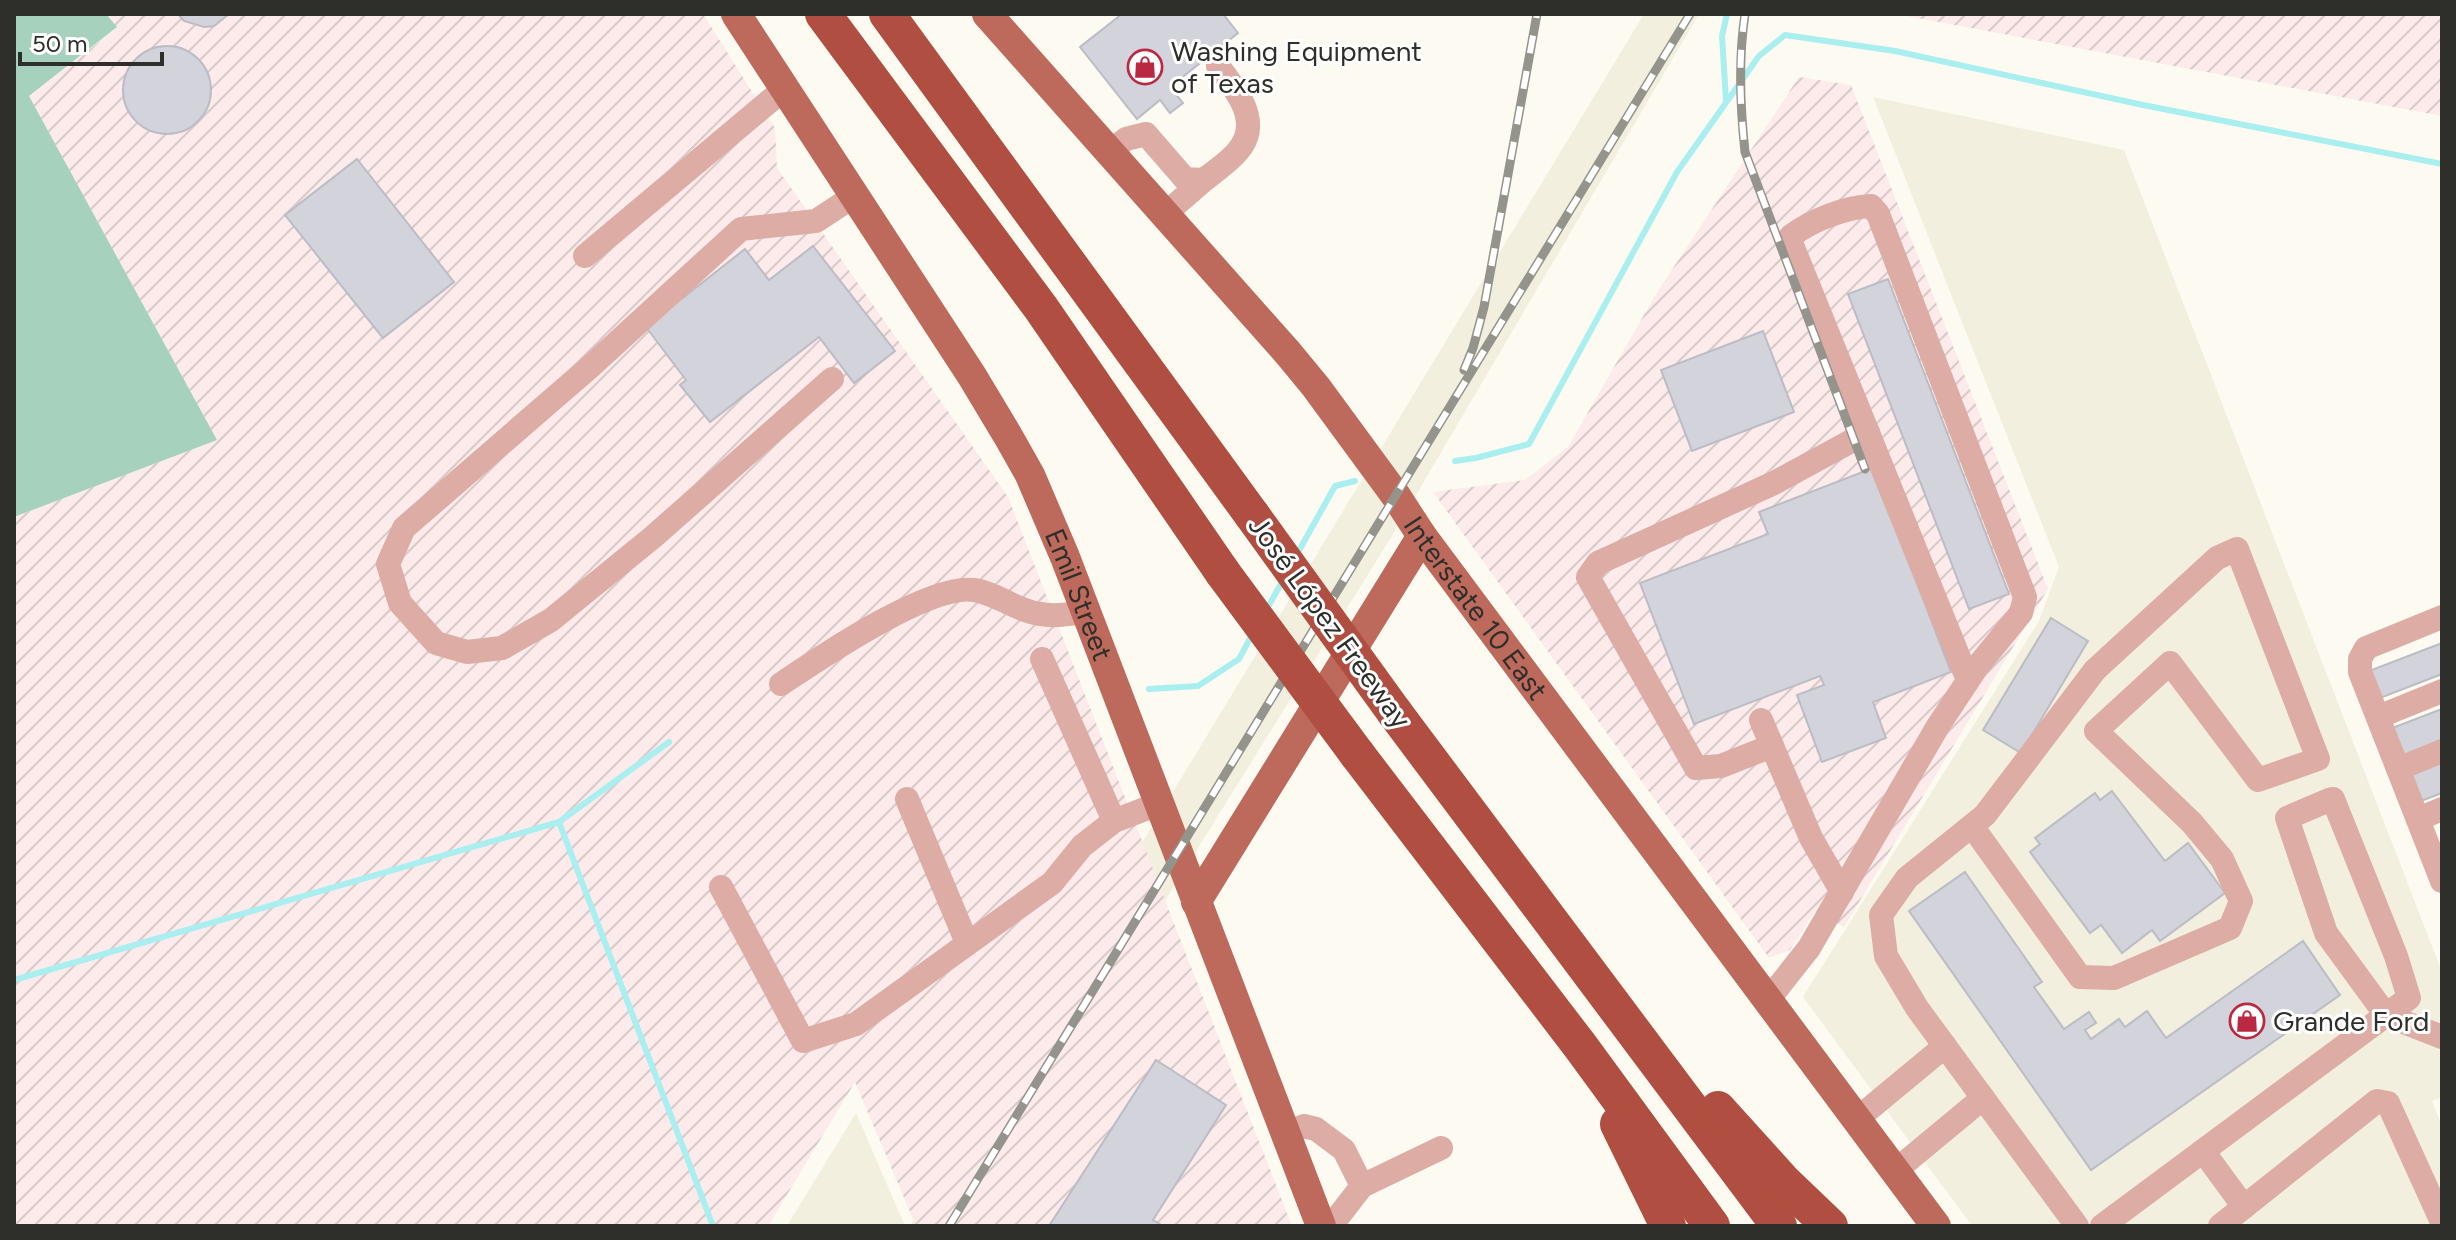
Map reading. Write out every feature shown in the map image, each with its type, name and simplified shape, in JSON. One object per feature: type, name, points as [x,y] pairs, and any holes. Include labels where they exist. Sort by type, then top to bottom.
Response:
[{"type":"highway","name":"José López Freeway","points":[[823,14],[1041,308],[1223,573],[1581,1047],[1712,1226]]},
{"type":"highway","name":"José López Freeway","points":[[887,14],[1395,713],[1779,1226]]},
{"type":"highway","points":[[1630,1025],[1720,1112],[1784,1182],[1830,1226]]},
{"type":"highway","points":[[1581,1047],[1668,1226]]},
{"type":"main road","name":"Emil Street","points":[[736,14],[972,376],[1030,475],[1086,612],[1321,1226]]},
{"type":"main road","name":"Interstate 10 East","points":[[987,14],[1316,387],[1422,536],[1936,1226]]},
{"type":"main road","points":[[1196,902],[1422,536]]},
{"type":"main road","points":[[1163,817],[1196,848],[1211,848],[1235,841]]},
{"type":"street","points":[[1165,214],[1240,150],[1249,130],[1244,100],[1218,66]]},
{"type":"street","points":[[585,256],[784,89]]},
{"type":"street","points":[[1110,152],[1126,139],[1146,134],[1185,179],[1204,180]]},
{"type":"street","points":[[832,379],[653,537],[551,620],[502,648],[467,652],[436,643],[400,603],[388,564],[404,528],[590,367],[741,229],[816,221],[854,196]]},
{"type":"street","points":[[1768,1000],[1809,948],[1938,726],[1968,680],[2021,613],[2025,597],[1878,214],[1871,206],[1859,207],[1801,228],[1791,236],[1792,245],[1968,680]]},
{"type":"street","points":[[1772,746],[1721,766],[1696,768],[1588,577],[1598,563],[1774,483],[1868,432]]},
{"type":"street","points":[[1972,826],[2080,977],[2114,978],[2230,928],[2241,901],[2222,859],[2192,823],[2096,731],[2170,663],[2258,780],[2318,759],[2237,549],[2217,558],[2095,670],[1985,815],[1907,878],[1881,915],[1886,956],[1917,1008],[1983,1098],[2064,1222]]},
{"type":"street","points":[[781,684],[839,645],[909,607],[939,596],[970,589],[995,594],[1023,610],[1050,616],[1086,612]]},
{"type":"street","points":[[2441,874],[2360,672],[2360,659],[2366,648],[2442,617]]},
{"type":"street","points":[[1042,659],[1114,821]]},
{"type":"street","points":[[2378,717],[2442,691]]},
{"type":"street","points":[[1761,720],[1811,838],[1842,892]]},
{"type":"street","points":[[2398,769],[2442,751]]},
{"type":"street","points":[[907,799],[967,943]]},
{"type":"street","points":[[2102,1226],[2386,1015],[2409,998],[2396,956],[2333,799],[2287,818],[2326,933],[2386,1015],[2442,1037]]},
{"type":"street","points":[[2418,819],[2442,809]]},
{"type":"street","points":[[721,887],[803,1041],[856,1024],[1052,883],[1082,846],[1114,821],[1163,817]]},
{"type":"street","points":[[1857,1119],[1945,1046]]},
{"type":"street","points":[[1895,1171],[1983,1098]]},
{"type":"street","points":[[2220,1226],[2377,1101],[2388,1103],[2438,1222]]},
{"type":"street","points":[[1285,1134],[1304,1126],[1316,1129],[1344,1150],[1362,1186]]},
{"type":"street","points":[[1331,1226],[1362,1186],[1441,1148]]},
{"type":"street","points":[[2203,1151],[2244,1207]]},
{"type":"shaded area","points":[[106,14],[703,14],[775,128],[777,168],[1008,497],[1292,1226],[916,1226],[855,1082],[768,1226],[14,1226],[14,517],[217,440],[29,96],[117,28]]},
{"type":"shaded area","points":[[1644,14],[1699,14],[1390,539],[1155,917],[977,1226],[910,1226]]},
{"type":"shaded area","points":[[1896,14],[2442,14],[2442,116]]},
{"type":"shaded area","points":[[1799,77],[1851,85],[2048,589],[1844,927],[1815,911],[1790,950],[1769,958],[1433,492],[1525,480],[1568,447],[1656,294]]},
{"type":"shaded area","points":[[1873,97],[2124,150],[2442,972],[2442,1097],[2432,1101],[2442,1126],[2442,1226],[1972,1226],[1803,997],[2039,621],[2059,567]]},
{"type":"shaded area","points":[[856,1113],[905,1226],[787,1226]]},
{"type":"green space","points":[[14,14],[106,14],[117,27],[29,96],[217,440],[14,517]]},
{"type":"building","points":[[178,14],[229,14],[214,26],[204,27],[184,21]]},
{"type":"building","name":"Washing Equipment of Texas","points":[[1122,14],[1223,14],[1238,33],[1170,87],[1183,103],[1170,113],[1160,100],[1137,119],[1080,47]]},
{"type":"building","points":[[167,46],[184,50],[198,59],[207,73],[211,90],[207,107],[198,121],[184,130],[167,134],[150,130],[136,121],[127,107],[123,90],[127,73],[136,59],[150,50]]},
{"type":"building","points":[[357,159],[454,282],[383,338],[285,215]]},
{"type":"building","points":[[813,246],[895,351],[854,383],[819,337],[710,422],[680,385],[686,380],[646,327],[745,249],[769,280]]},
{"type":"building","points":[[1888,279],[2009,594],[1969,609],[1848,294]]},
{"type":"building","points":[[1763,331],[1794,412],[1692,451],[1661,370]]},
{"type":"building","points":[[1873,468],[1951,672],[1873,702],[1886,738],[1822,762],[1797,695],[1824,685],[1820,676],[1694,724],[1640,583],[1768,534],[1759,512]]},
{"type":"building","points":[[2051,618],[2088,641],[2021,753],[1983,730]]},
{"type":"building","points":[[2442,643],[2442,674],[2380,698],[2369,671]]},
{"type":"building","points":[[2442,709],[2442,740],[2403,756],[2392,728]]},
{"type":"building","points":[[2442,762],[2442,793],[2421,801],[2411,774]]},
{"type":"building","points":[[2112,791],[2165,861],[2188,843],[2225,893],[2160,941],[2152,930],[2122,953],[2101,925],[2090,933],[2030,852],[2040,844],[2035,838],[2095,793],[2100,800]]},
{"type":"building","name":"Grande Ford","points":[[1965,872],[2042,982],[2034,987],[2064,1029],[2089,1012],[2096,1023],[2085,1030],[2091,1039],[2119,1019],[2125,1027],[2147,1011],[2166,1038],[2303,941],[2340,995],[2091,1170],[1909,911]]},
{"type":"building","points":[[1156,1060],[1226,1105],[1153,1220],[1163,1226],[1049,1226]]},
{"type":"waterway","points":[[1726,100],[1722,36],[1727,14]]},
{"type":"waterway","points":[[1455,461],[1529,444],[1677,172],[1759,56],[1785,35],[1895,51],[2143,105],[2442,164]]},
{"type":"waterway","points":[[1296,556],[1335,486],[1355,481]]},
{"type":"waterway","points":[[1267,609],[1283,580]]},
{"type":"waterway","points":[[1149,689],[1198,686],[1239,659],[1253,633]]},
{"type":"waterway","points":[[14,980],[559,822],[669,742]]},
{"type":"waterway","points":[[559,822],[713,1226]]},
{"type":"railway","points":[[1464,370],[1484,307],[1537,14]]},
{"type":"railway","points":[[949,1226],[1690,14]]},
{"type":"railway","points":[[1745,14],[1740,83],[1745,152],[1865,469]]},
{"type":"place","name":"Washing Equipment of Texas","points":[[1145,67]]},
{"type":"place","name":"Grande Ford","points":[[2247,1021]]}]
